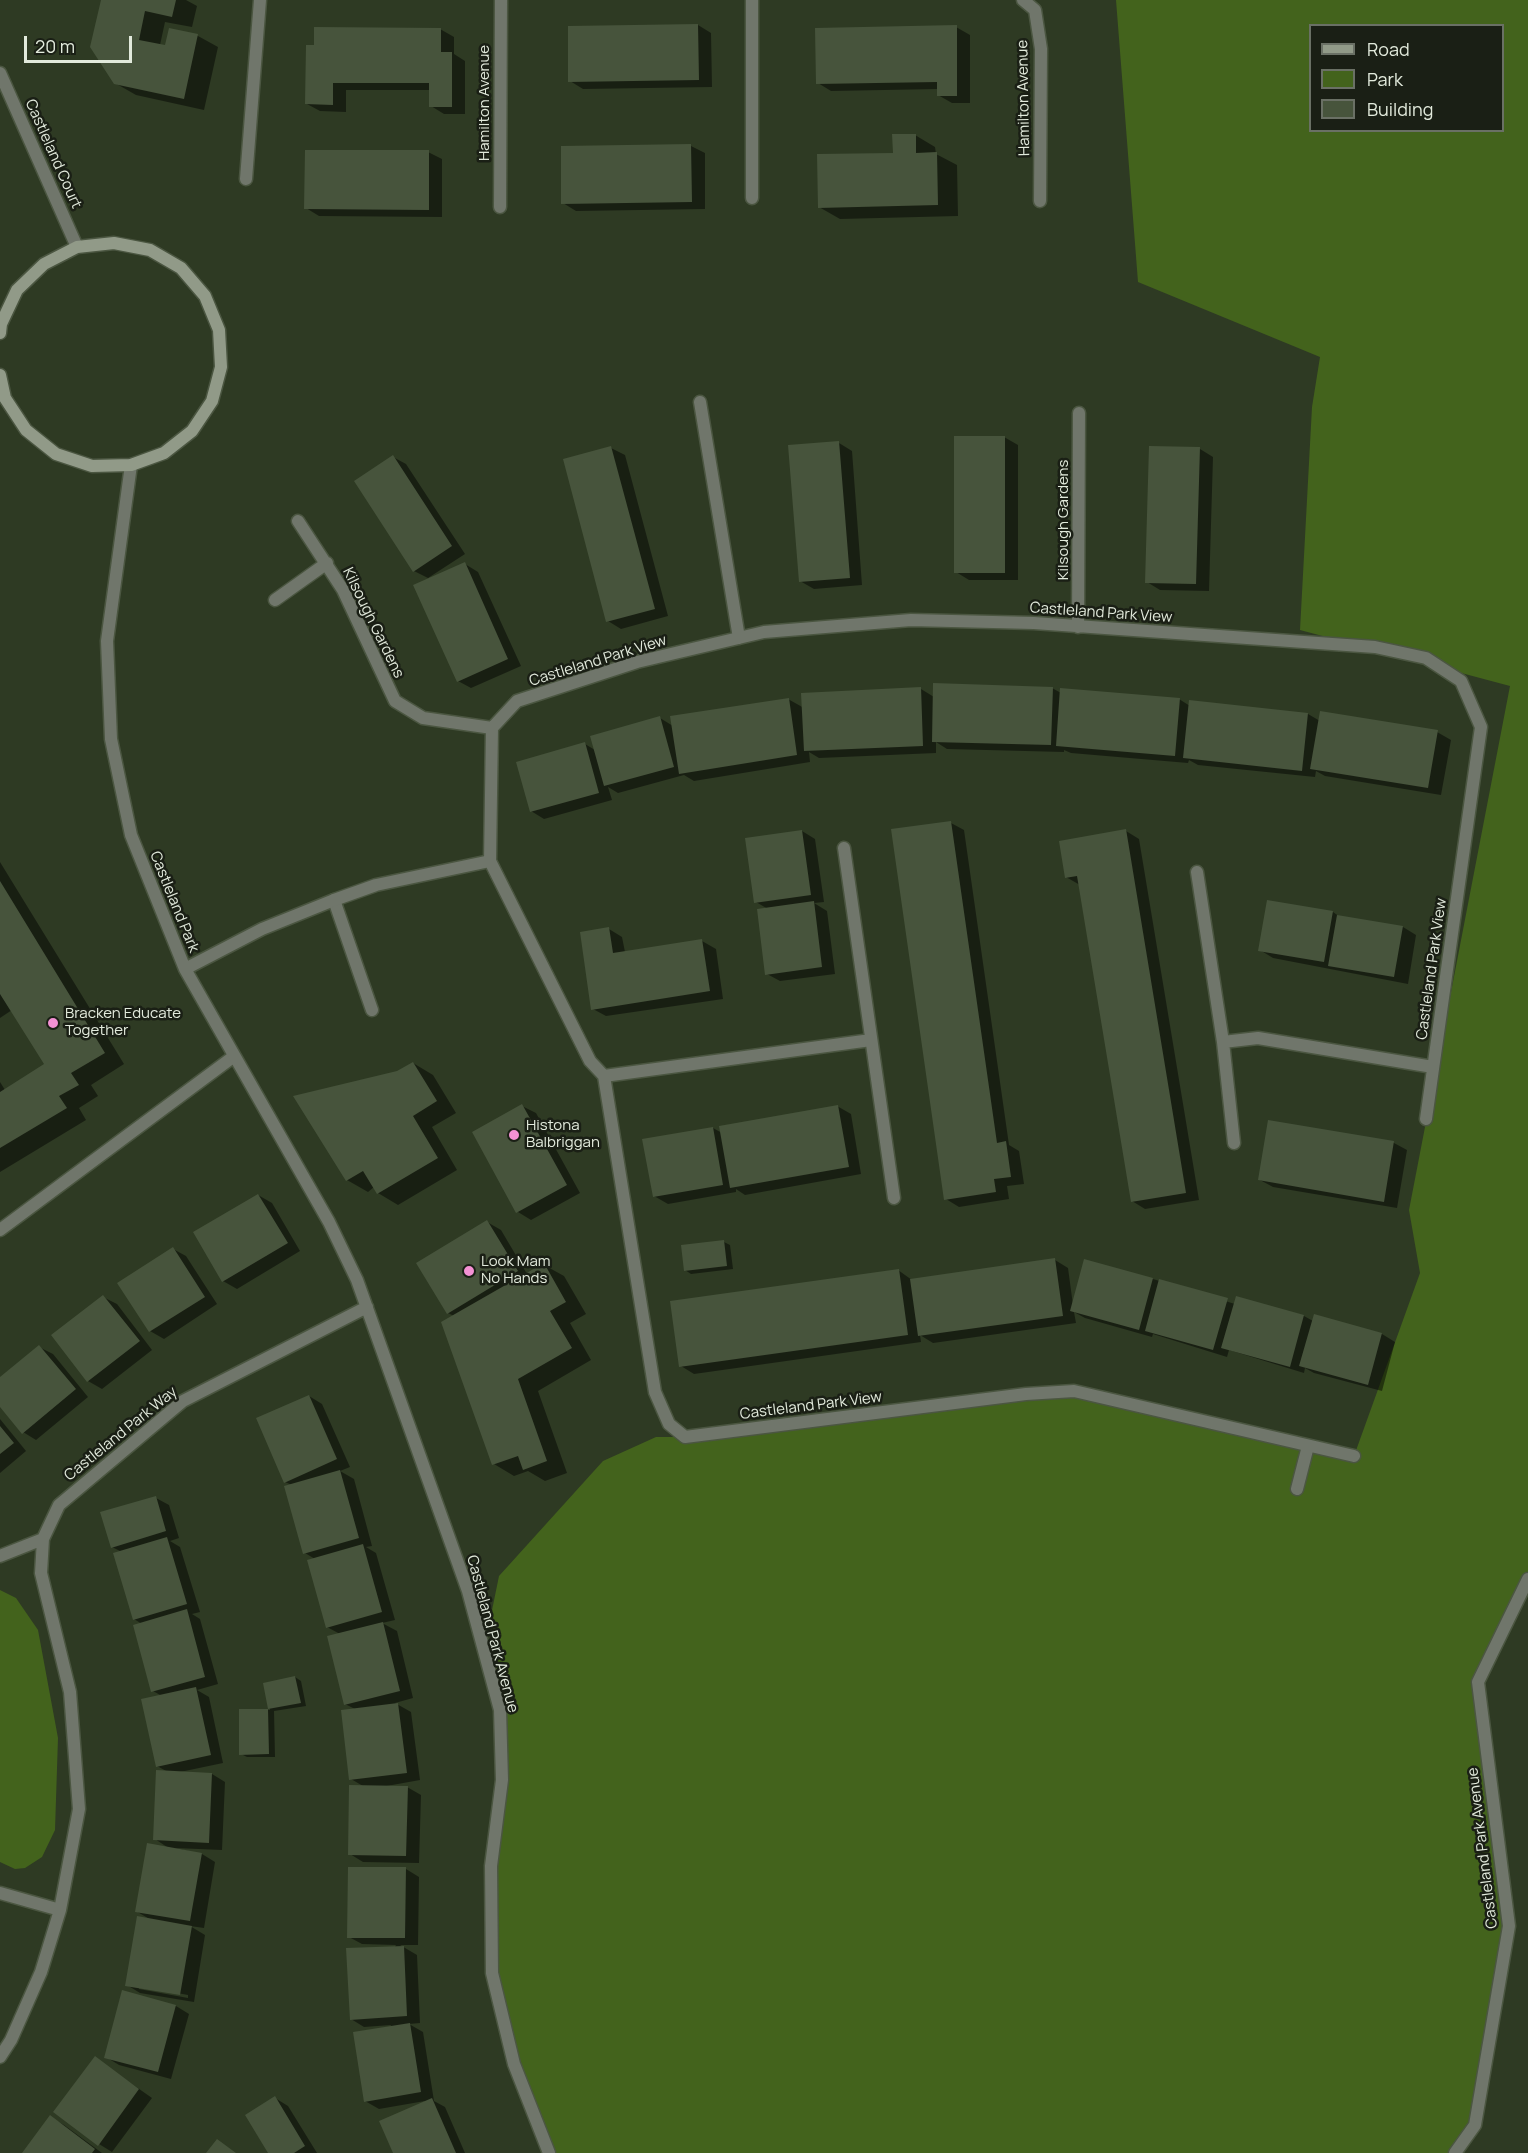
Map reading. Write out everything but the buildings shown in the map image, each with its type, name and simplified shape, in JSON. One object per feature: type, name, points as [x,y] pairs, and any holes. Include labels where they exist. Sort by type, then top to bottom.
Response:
[{"type":"street","points":[[246,179],[260,0]]},
{"type":"street","name":"Hamilton Avenue","points":[[500,207],[501,0]]},
{"type":"street","points":[[752,198],[753,0]]},
{"type":"street","name":"Hamilton Avenue","points":[[1023,0],[1035,10],[1041,49],[1040,201]]},
{"type":"street","name":"Castleland Court","points":[[0,73],[77,247]]},
{"type":"street","points":[[0,333],[1,324],[17,290],[44,264],[77,247],[114,243],[150,250],[182,268],[205,296],[219,330],[221,367],[212,401],[192,431],[164,453],[131,465],[92,466],[56,454],[26,430],[5,398],[0,375]]},
{"type":"street","points":[[700,402],[739,638]]},
{"type":"street","name":"Kilsough Gardens","points":[[1078,627],[1079,413]]},
{"type":"street","name":"Castleland Park","points":[[131,465],[107,641],[111,739],[131,835],[185,969],[232,1056],[329,1222],[357,1280],[367,1307]]},
{"type":"street","name":"Kilsough Gardens","points":[[298,521],[327,563],[394,701],[423,718],[492,728]]},
{"type":"street","name":"Kilsough Gardens","points":[[274,600],[327,563]]},
{"type":"street","name":"Castleland Park View","points":[[1354,1456],[1074,1391],[1026,1394],[685,1437],[669,1424],[654,1392],[604,1076],[590,1062],[490,861],[492,728],[517,701],[637,662],[764,632],[911,620],[1248,636],[1375,647],[1426,658],[1461,681],[1481,727],[1426,1119]]},
{"type":"street","points":[[844,848],[894,1198]]},
{"type":"street","points":[[185,969],[262,929],[376,885],[490,861]]},
{"type":"street","points":[[1197,872],[1223,1042],[1234,1143]]},
{"type":"street","points":[[334,900],[372,1010]]},
{"type":"street","points":[[1223,1042],[1258,1038],[1433,1067]]},
{"type":"street","points":[[604,1076],[871,1040]]},
{"type":"street","points":[[0,1230],[232,1056]]},
{"type":"street","name":"Castleland Park Way","points":[[0,2057],[11,2040],[41,1972],[60,1910],[79,1809],[70,1692],[40,1573],[43,1539],[59,1504],[183,1401],[367,1307]]},
{"type":"street","name":"Castleland Park Avenue","points":[[367,1307],[397,1384],[468,1592],[500,1710],[502,1780],[491,1866],[492,1973],[514,2064],[549,2153]]},
{"type":"street","points":[[1297,1489],[1308,1446]]},
{"type":"street","points":[[0,1556],[43,1539]]},
{"type":"street","name":"Castleland Park Avenue","points":[[1455,2153],[1475,2125],[1509,1926],[1478,1682],[1528,1579]]},
{"type":"street","points":[[0,1893],[60,1910]]},
{"type":"green space","points":[[1116,0],[1528,0],[1528,1579],[1478,1682],[1509,1926],[1475,2125],[1455,2153],[549,2153],[492,1973],[500,1710],[490,1620],[499,1576],[603,1461],[656,1437],[685,1437],[1074,1391],[1354,1456],[1420,1273],[1409,1210],[1510,686],[1300,630],[1312,407],[1320,357],[1138,282]]},
{"type":"green space","points":[[0,1590],[16,1598],[38,1630],[58,1738],[55,1830],[42,1857],[25,1868],[15,1869],[0,1862]]},
{"type":"place","name":"Bracken Educate Together","points":[[53,1023]]},
{"type":"place","name":"Histona Balbriggan","points":[[514,1135]]},
{"type":"place","name":"Look Mam No Hands","points":[[469,1271]]}]
